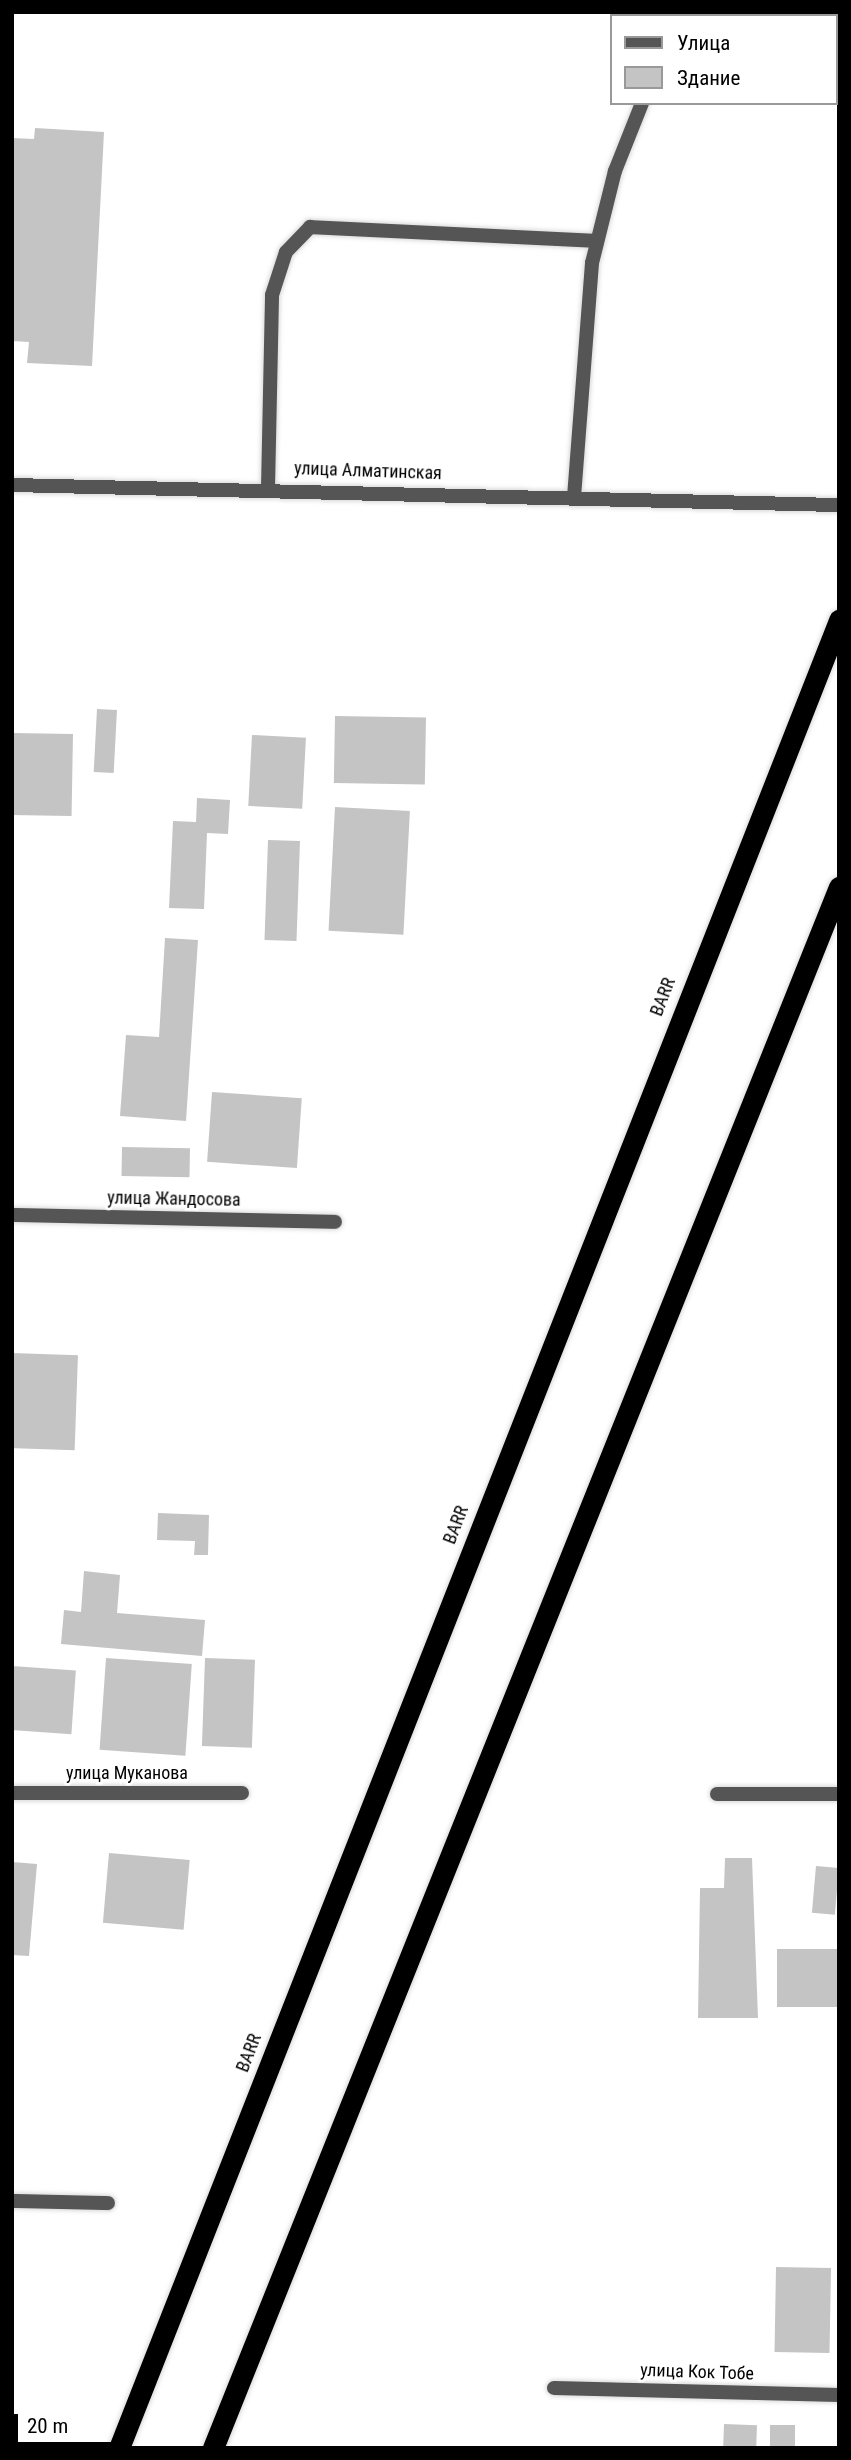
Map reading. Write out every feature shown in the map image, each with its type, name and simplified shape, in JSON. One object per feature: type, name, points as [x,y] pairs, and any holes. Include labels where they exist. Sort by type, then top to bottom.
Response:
[{"type":"highway","name":"BARR","points":[[119,2448],[789,738],[839,620]]},
{"type":"highway","points":[[213,2448],[839,887]]},
{"type":"street","points":[[573,497],[597,241],[641,105]]},
{"type":"street","points":[[268,488],[272,295],[286,252],[310,227],[597,241]]},
{"type":"street","name":"улица Алматинская","points":[[12,485],[268,488],[839,505]]},
{"type":"street","name":"улица Жандосова","points":[[12,1214],[335,1222]]},
{"type":"street","name":"улица Муканова","points":[[12,1793],[242,1793]]},
{"type":"street","points":[[717,1794],[839,1794]]},
{"type":"street","points":[[12,2201],[108,2203]]},
{"type":"street","name":"улица Кок Тобе","points":[[554,2388],[839,2395]]},
{"type":"building","points":[[35,128],[104,132],[92,366],[27,363],[29,342],[12,341],[12,138],[34,139]]},
{"type":"building","points":[[97,709],[117,710],[114,773],[94,772]]},
{"type":"building","points":[[335,716],[426,718],[425,785],[334,783]]},
{"type":"building","points":[[12,733],[73,734],[72,816],[12,815]]},
{"type":"building","points":[[252,735],[306,738],[302,809],[248,806]]},
{"type":"building","points":[[197,798],[230,800],[228,834],[207,833],[204,909],[169,908],[173,821],[196,822]]},
{"type":"building","points":[[335,807],[410,811],[403,935],[329,931]]},
{"type":"building","points":[[268,840],[300,841],[296,941],[265,940]]},
{"type":"building","points":[[165,938],[198,940],[186,1121],[120,1116],[126,1035],[159,1037]]},
{"type":"building","points":[[212,1092],[302,1098],[297,1168],[207,1162]]},
{"type":"building","points":[[122,1147],[190,1148],[189,1177],[121,1176]]},
{"type":"building","points":[[12,1353],[78,1355],[75,1450],[12,1448]]},
{"type":"building","points":[[158,1513],[209,1515],[208,1555],[194,1555],[195,1541],[157,1540]]},
{"type":"building","points":[[84,1571],[120,1575],[117,1613],[205,1620],[202,1656],[61,1644],[64,1610],[81,1612]]},
{"type":"building","points":[[106,1658],[192,1664],[185,1756],[100,1750]]},
{"type":"building","points":[[205,1658],[255,1660],[252,1748],[202,1746]]},
{"type":"building","points":[[12,1666],[76,1670],[71,1734],[12,1730]]},
{"type":"building","points":[[109,1853],[190,1860],[184,1930],[103,1923]]},
{"type":"building","points":[[725,1858],[752,1858],[758,2018],[698,2018],[700,1888],[724,1888]]},
{"type":"building","points":[[12,1862],[37,1864],[29,1956],[12,1955]]},
{"type":"building","points":[[816,1866],[839,1868],[835,1915],[812,1913]]},
{"type":"building","points":[[777,1949],[837,1949],[837,2007],[777,2007]]},
{"type":"building","points":[[776,2267],[831,2268],[830,2353],[775,2352]]},
{"type":"building","points":[[724,2424],[757,2425],[756,2448],[723,2448]]},
{"type":"building","points":[[770,2425],[795,2425],[795,2448],[770,2448]]}]
